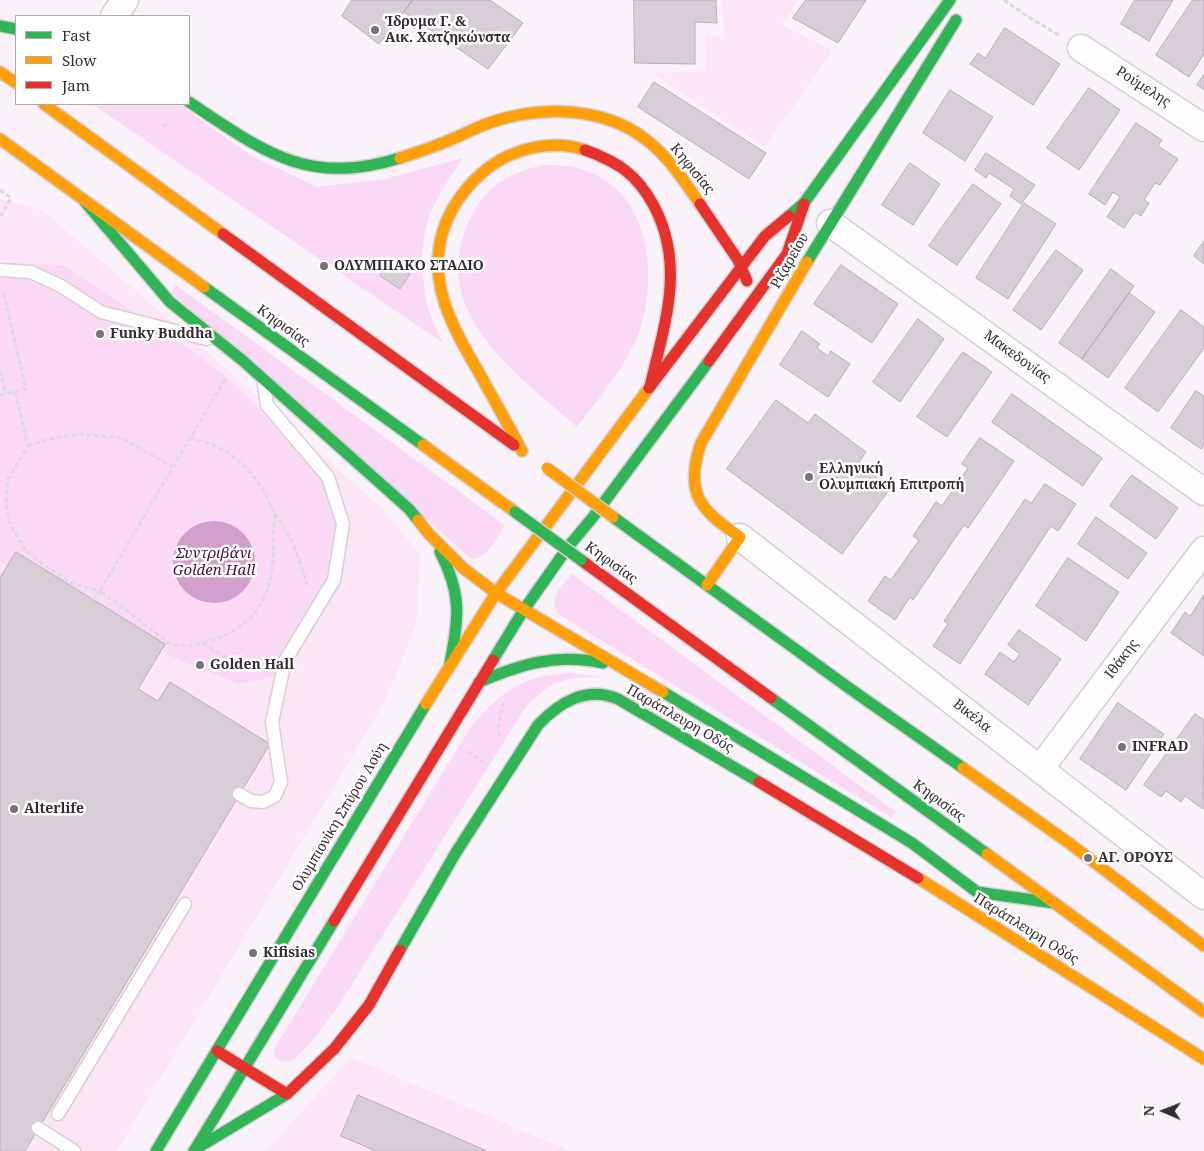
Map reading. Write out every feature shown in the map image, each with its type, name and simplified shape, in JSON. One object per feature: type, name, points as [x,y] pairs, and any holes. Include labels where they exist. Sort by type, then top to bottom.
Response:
[{"type":"main road","name":"Ριζαρείου","points":[[560,506],[765,236],[804,203],[950,0]]},
{"type":"main road","name":"Ριζαρείου","points":[[740,537],[712,516],[701,504],[694,481],[695,459],[701,443],[830,223],[963,8]]},
{"type":"main road","points":[[0,26],[15,29]]},
{"type":"main road","points":[[0,72],[15,82]]},
{"type":"main road","name":"Κηφισίας","points":[[190,103],[244,138],[279,156],[303,165],[324,169],[345,170],[404,157],[490,122],[520,115],[570,112],[596,116],[622,125],[644,138],[668,160],[709,216],[742,265],[748,283],[747,310]]},
{"type":"main road","points":[[45,105],[849,688],[1069,843],[1204,946]]},
{"type":"main road","name":"Κηφισίας","points":[[0,140],[1204,1012]]},
{"type":"main road","points":[[522,451],[458,334],[446,309],[438,281],[438,253],[444,224],[456,199],[475,177],[498,160],[524,149],[547,145],[593,151],[614,161],[632,176],[650,199],[663,226],[670,254],[671,283],[667,312],[650,387]]},
{"type":"main road","points":[[85,202],[170,302],[222,343],[409,509],[429,534],[463,568],[496,593],[523,611],[769,755],[912,843],[977,892],[1054,902]]},
{"type":"main road","name":"Ριζαρείου","points":[[523,611],[568,547],[787,254],[804,203]]},
{"type":"main road","name":"Ολυμπιονίκη Σπύρου Λούη","points":[[156,1151],[450,663],[496,593],[560,506]]},
{"type":"main road","points":[[429,534],[448,565],[458,603],[458,622],[450,663]]},
{"type":"main road","points":[[707,585],[740,537]]},
{"type":"main road","points":[[195,1150],[523,611]]},
{"type":"main road","points":[[479,682],[522,664],[546,659],[595,660],[619,667]]},
{"type":"main road","name":"Παράπλευρη Οδός","points":[[195,1150],[287,1094],[334,1048],[369,1005],[455,854],[538,725],[558,706],[582,694],[609,696],[633,707],[894,863],[1204,1059]]},
{"type":"main road","points":[[217,1051],[287,1094]]},
{"type":"street","points":[[115,15],[125,0]]},
{"type":"street","name":"Ρούμελης","points":[[1081,48],[1204,128]]},
{"type":"street","name":"Μακεδονίας","points":[[830,223],[1204,492]]},
{"type":"street","name":"Βικέλα","points":[[740,537],[1203,893]]},
{"type":"street","name":"Ιθάκης","points":[[1040,769],[1204,550]]},
{"type":"lane","points":[[0,270],[32,272],[61,286],[101,312],[222,343]]},
{"type":"lane","points":[[239,794],[251,801],[263,802],[275,796],[281,782],[272,722],[285,660],[334,580],[343,524],[328,477],[267,405],[262,378]]},
{"type":"lane","points":[[58,1114],[185,904]]},
{"type":"lane","points":[[38,1128],[74,1151]]},
{"type":"path","points":[[1004,0],[1033,20],[1081,48]]},
{"type":"path","points":[[0,190],[11,198],[0,217]]},
{"type":"path","points":[[0,395],[26,389],[3,290]]},
{"type":"path","points":[[0,371],[6,393]]},
{"type":"path","points":[[15,392],[28,446]]},
{"type":"path","points":[[94,600],[210,404]]},
{"type":"path","points":[[173,467],[122,438],[79,434],[49,439],[28,446],[8,479],[6,503],[10,523],[25,550],[45,566],[73,584],[100,591],[125,608],[171,645],[189,646],[220,639],[246,623],[263,599],[270,585],[274,567],[275,512]]},
{"type":"path","points":[[190,438],[214,445],[243,464],[256,477],[294,545],[308,588],[313,614]]},
{"type":"path","points":[[202,644],[234,663],[282,675]]},
{"type":"path","points":[[499,674],[505,693],[498,728],[503,754],[512,766]]},
{"type":"path","points":[[446,736],[504,777]]},
{"type":"shaded area","points":[[722,0],[798,0],[782,24],[832,51],[765,147],[652,73],[705,71],[705,34],[724,39]]},
{"type":"shaded area","points":[[93,105],[180,105],[250,155],[317,187],[385,179],[463,158],[431,212],[423,245],[423,269],[427,303],[443,343]]},
{"type":"shaded area","points":[[543,165],[569,166],[584,170],[606,181],[623,196],[636,216],[644,238],[648,262],[645,310],[639,332],[627,358],[577,427],[529,385],[484,338],[468,311],[459,283],[459,252],[470,219],[483,198],[499,183],[509,177]]},
{"type":"shaded area","name":"Golden Hall","points":[[0,199],[42,210],[213,357],[384,510],[420,555],[416,626],[384,703],[117,1151],[0,1151]]},
{"type":"shaded area","points":[[0,263],[63,265],[188,348],[231,381],[328,477],[343,524],[334,580],[282,675],[239,684],[177,659],[0,561]]},
{"type":"shaded area","points":[[176,285],[505,525],[487,551],[477,558],[471,559],[171,292]]},
{"type":"shaded area","points":[[572,574],[896,812],[891,817],[558,614],[555,603],[556,598],[560,588]]},
{"type":"shaded area","points":[[571,673],[600,677],[571,678],[549,686],[527,705],[337,1008],[315,1037],[295,1058],[286,1062],[275,1058],[274,1049],[472,725],[504,694],[522,683],[544,676]]},
{"type":"shaded area","points":[[351,1057],[570,1151],[266,1151]]},
{"type":"water","name":"Συντριβάνι Golden Hall","points":[[206,521],[222,521],[237,528],[248,539],[255,554],[252,578],[243,591],[222,603],[206,603],[191,596],[180,585],[173,570],[173,554],[180,539],[191,528]]},
{"type":"building","name":"Ίδρυμα Γ. & Αικ. Χατζηκώνστα","points":[[352,0],[413,0],[379,44],[342,16]]},
{"type":"building","points":[[413,0],[490,0],[523,23],[488,69],[404,12]]},
{"type":"building","points":[[634,0],[716,0],[717,23],[695,22],[695,64],[635,63]]},
{"type":"building","points":[[806,0],[866,0],[838,43],[793,18]]},
{"type":"building","points":[[1135,0],[1173,0],[1149,41],[1121,24]]},
{"type":"building","points":[[1193,0],[1204,0],[1204,54],[1189,77],[1156,55]]},
{"type":"building","points":[[1005,28],[1060,64],[1033,105],[970,64],[978,53],[985,58]]},
{"type":"building","points":[[1204,75],[1204,90],[1197,85]]},
{"type":"building","points":[[654,82],[766,153],[749,179],[638,107]]},
{"type":"building","points":[[1089,88],[1120,110],[1079,170],[1047,148]]},
{"type":"building","points":[[950,90],[993,117],[965,161],[923,133]]},
{"type":"building","points":[[1136,123],[1162,140],[1158,146],[1178,159],[1160,185],[1155,183],[1144,200],[1149,203],[1141,216],[1135,212],[1124,228],[1107,217],[1120,197],[1113,192],[1105,205],[1089,194]]},
{"type":"building","points":[[986,153],[1035,185],[1021,204],[1010,196],[1014,189],[989,173],[986,178],[975,170]]},
{"type":"building","points":[[910,163],[940,184],[913,225],[882,205]]},
{"type":"building","points":[[973,184],[1001,204],[957,265],[929,246]]},
{"type":"building","points":[[1024,203],[1056,224],[1008,299],[976,278]]},
{"type":"building","points":[[1204,241],[1204,264],[1194,256]]},
{"type":"building","points":[[1056,250],[1083,270],[1041,330],[1013,310]]},
{"type":"building","points":[[391,261],[410,274],[400,289],[380,276]]},
{"type":"building","points":[[841,265],[898,304],[872,343],[814,304]]},
{"type":"building","points":[[1111,269],[1134,286],[1082,359],[1059,343]]},
{"type":"building","points":[[1129,293],[1155,312],[1108,378],[1082,359]]},
{"type":"building","points":[[1181,310],[1204,327],[1204,348],[1158,412],[1125,388]]},
{"type":"building","points":[[918,319],[944,339],[900,402],[873,382]]},
{"type":"building","points":[[802,331],[820,344],[817,348],[828,356],[831,351],[850,364],[828,397],[780,365]]},
{"type":"building","points":[[963,352],[992,372],[947,437],[917,417]]},
{"type":"building","points":[[1196,391],[1204,396],[1204,445],[1201,449],[1171,428]]},
{"type":"building","points":[[1012,394],[1102,458],[1083,486],[992,422]]},
{"type":"building","name":"Ελληνική Ολυμπιακή Επιτροπή","points":[[776,400],[808,423],[815,414],[866,452],[859,462],[892,486],[842,554],[727,469]]},
{"type":"building","points":[[980,438],[1014,461],[968,528],[964,525],[913,600],[910,597],[895,620],[868,601],[885,576],[891,580],[919,540],[913,536],[936,502],[942,506],[968,468],[962,464]]},
{"type":"building","points":[[1132,475],[1178,508],[1156,539],[1110,506]]},
{"type":"building","points":[[1045,484],[1076,504],[1058,531],[1051,526],[960,664],[933,646],[948,624],[944,621],[1025,499],[1031,503]]},
{"type":"building","points":[[1096,517],[1147,553],[1128,579],[1078,544]]},
{"type":"building","points":[[16,552],[165,644],[138,689],[158,701],[170,682],[270,744],[25,1151],[0,1151],[0,578]]},
{"type":"building","points":[[1068,558],[1119,592],[1086,641],[1036,606]]},
{"type":"building","points":[[1204,595],[1204,656],[1171,633],[1185,612],[1190,616]]},
{"type":"building","points":[[1019,630],[1061,659],[1028,705],[985,674],[1000,652],[1014,662],[1020,654],[1008,645]]},
{"type":"building","name":"INFRAD","points":[[1118,703],[1164,734],[1126,790],[1080,759]]},
{"type":"building","points":[[1195,714],[1204,720],[1203,809],[1185,796],[1181,802],[1166,791],[1161,797],[1144,785]]},
{"type":"building","points":[[358,1095],[487,1151],[376,1151],[341,1136]]},
{"type":"traffic: fast","points":[[789,216],[804,203],[950,0]]},
{"type":"traffic: fast","points":[[807,262],[956,20]]},
{"type":"traffic: fast","points":[[0,26],[15,29]]},
{"type":"traffic: fast","points":[[190,103],[264,149],[287,159],[312,166],[338,168],[367,166],[400,158]]},
{"type":"traffic: fast","points":[[85,202],[170,302],[242,360],[409,509],[418,520]]},
{"type":"traffic: fast","points":[[204,287],[423,445]]},
{"type":"traffic: fast","points":[[493,660],[523,611],[568,547],[593,517],[709,361]]},
{"type":"traffic: fast","points":[[515,512],[581,560]]},
{"type":"traffic: fast","points":[[613,517],[963,768]]},
{"type":"traffic: fast","points":[[440,552],[452,581],[457,606],[457,619],[450,663]]},
{"type":"traffic: fast","points":[[479,682],[525,665],[540,662],[570,659],[603,663]]},
{"type":"traffic: fast","points":[[663,692],[912,843],[977,892],[1054,903]]},
{"type":"traffic: fast","points":[[400,950],[455,854],[538,725],[555,709],[574,698],[595,694],[618,699],[759,782]]},
{"type":"traffic: fast","points":[[771,698],[987,854]]},
{"type":"traffic: fast","points":[[156,1151],[426,704]]},
{"type":"traffic: fast","points":[[194,1151],[334,921]]},
{"type":"traffic: fast","points":[[199,1147],[287,1094]]},
{"type":"traffic: slow","points":[[0,72],[15,82]]},
{"type":"traffic: slow","points":[[45,105],[223,234]]},
{"type":"traffic: slow","points":[[400,158],[509,117],[529,113],[551,112],[593,115],[613,121],[632,130],[649,142],[670,163],[700,204]]},
{"type":"traffic: slow","points":[[0,139],[204,287]]},
{"type":"traffic: slow","points":[[522,451],[452,323],[440,286],[439,246],[445,225],[458,201],[475,180],[498,161],[535,147],[560,145],[585,150]]},
{"type":"traffic: slow","points":[[740,537],[715,518],[699,499],[695,488],[696,460],[701,443],[807,262]]},
{"type":"traffic: slow","points":[[426,704],[496,593],[649,388]]},
{"type":"traffic: slow","points":[[423,445],[515,512]]},
{"type":"traffic: slow","points":[[547,468],[613,517]]},
{"type":"traffic: slow","points":[[418,520],[429,534],[463,568],[496,593],[663,692]]},
{"type":"traffic: slow","points":[[707,585],[740,537]]},
{"type":"traffic: slow","points":[[963,768],[1069,843],[1204,946]]},
{"type":"traffic: slow","points":[[987,854],[1204,1012]]},
{"type":"traffic: slow","points":[[918,878],[1204,1059]]},
{"type":"traffic: jam","points":[[585,150],[607,159],[626,170],[648,195],[664,229],[669,251],[669,296],[666,319],[650,387]]},
{"type":"traffic: jam","points":[[700,204],[738,260],[747,281]]},
{"type":"traffic: jam","points":[[709,361],[787,254],[804,204]]},
{"type":"traffic: jam","points":[[649,388],[765,236],[789,216]]},
{"type":"traffic: jam","points":[[223,234],[514,445]]},
{"type":"traffic: jam","points":[[581,560],[771,698]]},
{"type":"traffic: jam","points":[[334,921],[493,660]]},
{"type":"traffic: jam","points":[[759,782],[918,878]]},
{"type":"traffic: jam","points":[[217,1051],[287,1094],[334,1049],[369,1005],[400,950]]},
{"type":"place","name":"Ίδρυμα Γ. & Αικ. Χατζηκώνστα","points":[[375,30]]},
{"type":"place","name":"ΟΛΥΜΠΙΑΚΟ ΣΤΑΔΙΟ","points":[[324,266]]},
{"type":"place","name":"Funky Buddha","points":[[100,334]]},
{"type":"place","name":"Ελληνική Ολυμπιακή Επιτροπή","points":[[809,477]]},
{"type":"place","name":"Golden Hall","points":[[200,665]]},
{"type":"place","name":"INFRAD","points":[[1122,747]]},
{"type":"place","name":"Alterlife","points":[[14,809]]},
{"type":"place","name":"ΑΓ. ΟΡΟΥΣ","points":[[1088,858]]},
{"type":"place","name":"Kifisias","points":[[253,953]]}]
